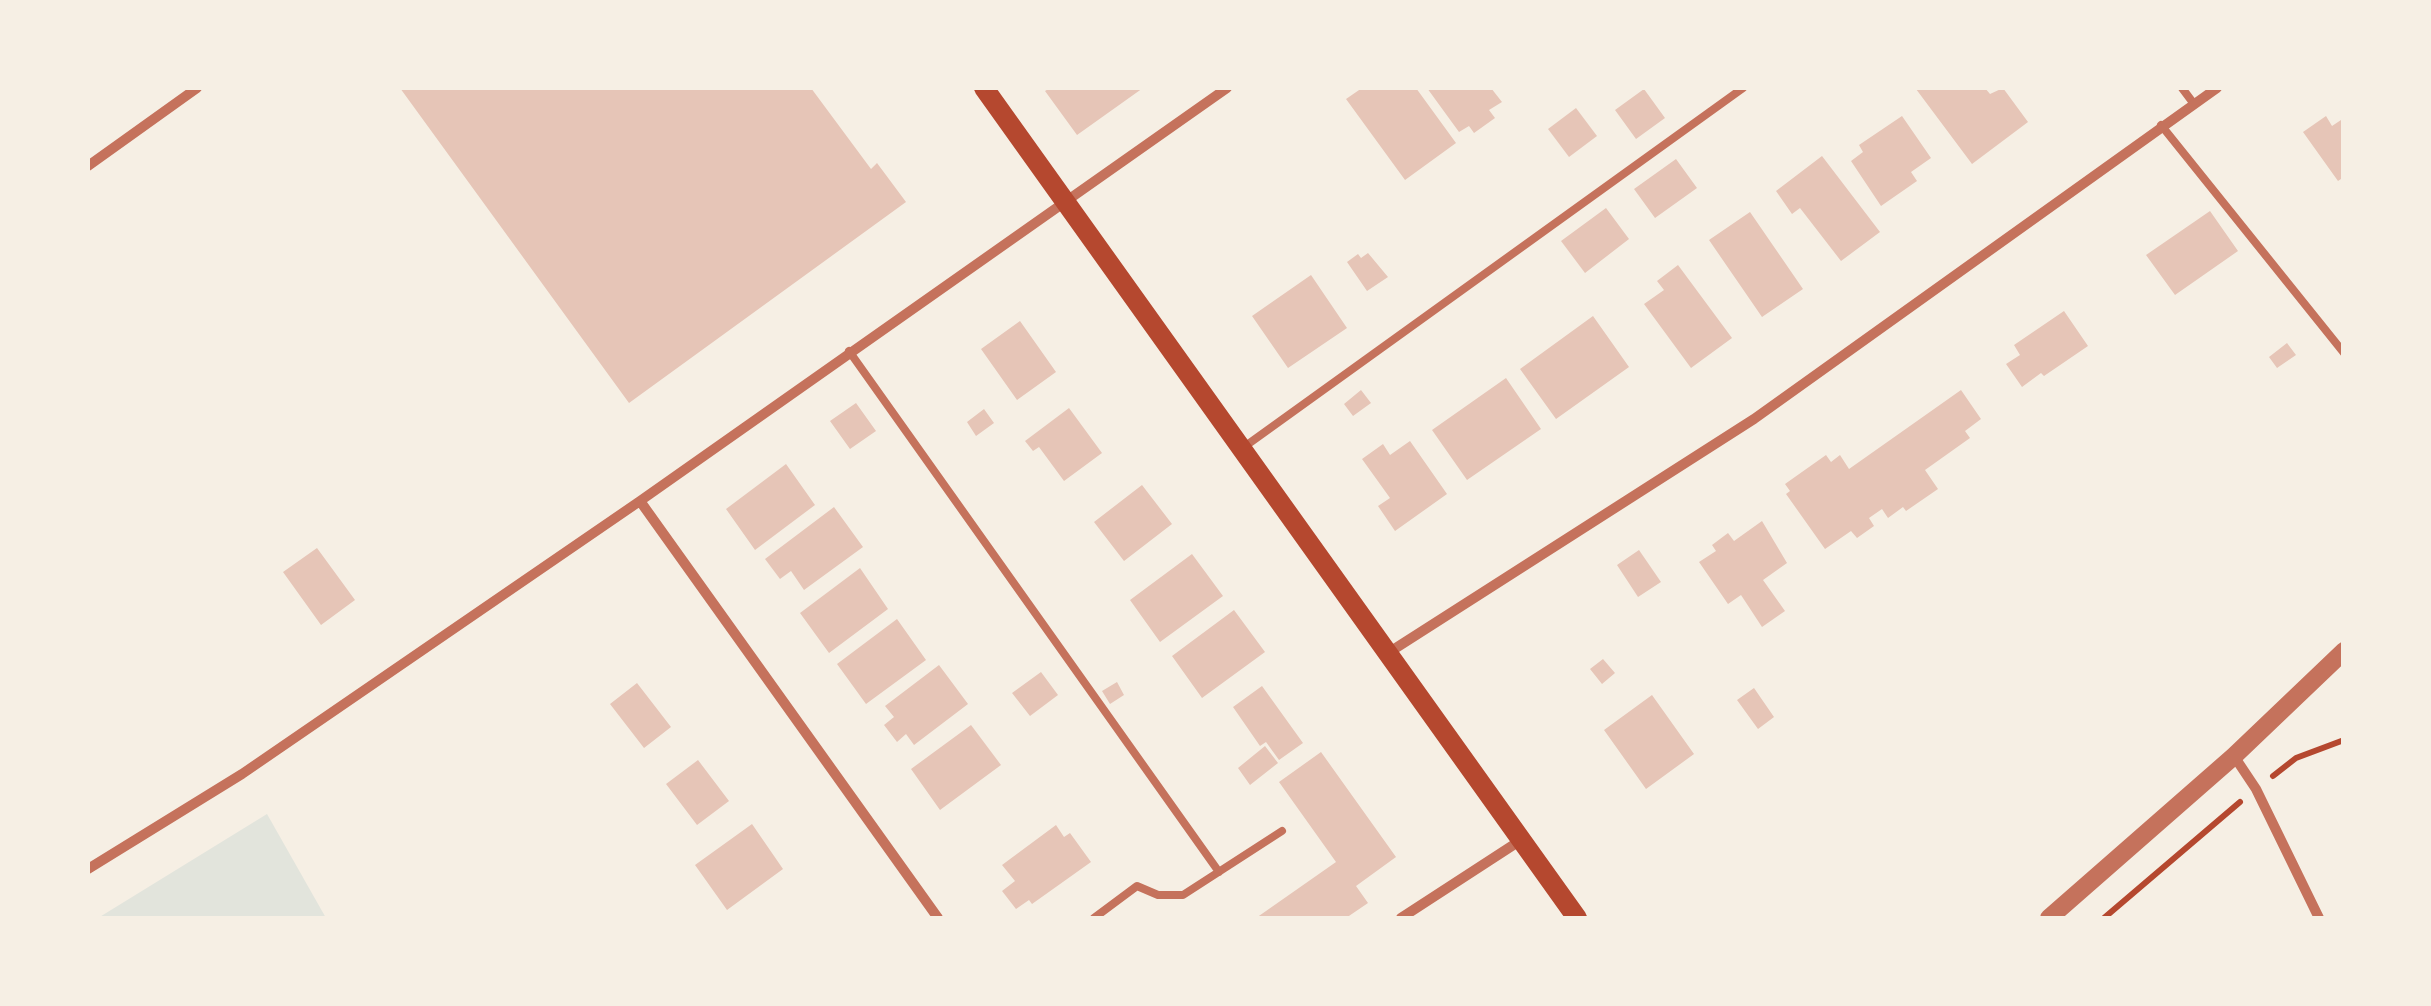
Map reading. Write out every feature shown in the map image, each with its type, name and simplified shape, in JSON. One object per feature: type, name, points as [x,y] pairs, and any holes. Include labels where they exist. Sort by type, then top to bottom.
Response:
[{"type":"main road","points":[[984,88],[1577,918]]},
{"type":"street","points":[[88,166],[197,88]]},
{"type":"street","points":[[88,869],[242,774],[640,501],[1227,88]]},
{"type":"street","points":[[1387,653],[1754,419],[2217,88]]},
{"type":"street","points":[[640,501],[938,918]]},
{"type":"street","points":[[2049,918],[2234,756],[2344,651]]},
{"type":"street","points":[[2234,756],[2256,789],[2319,918]]},
{"type":"street","points":[[1401,918],[1521,840]]},
{"type":"lane","points":[[1242,448],[1743,88]]},
{"type":"lane","points":[[2182,88],[2194,104]]},
{"type":"lane","points":[[2161,125],[2344,353]]},
{"type":"lane","points":[[849,352],[1218,872]]},
{"type":"lane","points":[[1094,918],[1137,886],[1158,895],[1183,895],[1282,831]]},
{"type":"path","points":[[2296,758],[2344,740]]},
{"type":"path","points":[[2104,918],[2223,816]]},
{"type":"shaded area","points":[[267,814],[326,918],[98,918]]},
{"type":"building","points":[[400,88],[811,88],[871,169],[877,163],[906,202],[629,403]]},
{"type":"building","points":[[1143,88],[1077,135],[1045,91]]},
{"type":"building","points":[[1362,88],[1416,88],[1456,143],[1405,180],[1346,99]]},
{"type":"building","points":[[1427,88],[1491,88],[1502,102],[1489,110],[1495,118],[1474,133],[1469,126],[1459,132]]},
{"type":"building","points":[[1985,88],[1990,94],[2003,88],[2028,122],[1972,164],[1916,89]]},
{"type":"building","points":[[1644,89],[1665,118],[1636,139],[1615,110]]},
{"type":"building","points":[[1576,108],[1597,136],[1569,157],[1548,129]]},
{"type":"building","points":[[1902,116],[1931,158],[1911,172],[1917,181],[1881,206],[1851,161],[1863,152],[1859,145]]},
{"type":"building","points":[[2326,116],[2332,126],[2344,118],[2344,177],[2338,181],[2303,132]]},
{"type":"building","points":[[1822,156],[1880,232],[1841,261],[1800,208],[1792,214],[1776,191]]},
{"type":"building","points":[[1676,159],[1697,188],[1655,218],[1634,189]]},
{"type":"building","points":[[1606,208],[1629,239],[1585,273],[1561,241]]},
{"type":"building","points":[[2210,211],[2238,251],[2175,295],[2146,255]]},
{"type":"building","points":[[1750,212],[1803,289],[1762,317],[1709,240]]},
{"type":"building","points":[[1368,253],[1388,277],[1367,291],[1347,262],[1358,254],[1361,258]]},
{"type":"building","points":[[1678,265],[1732,338],[1691,368],[1644,304],[1664,290],[1657,281]]},
{"type":"building","points":[[1311,275],[1347,328],[1288,368],[1252,316]]},
{"type":"building","points":[[2064,311],[2088,346],[2022,387],[2006,364],[2020,355],[2014,345]]},
{"type":"building","points":[[1593,316],[1629,367],[1556,419],[1520,369]]},
{"type":"building","points":[[1020,321],[1056,372],[1017,400],[981,349]]},
{"type":"building","points":[[2287,343],[2296,355],[2277,368],[2269,357]]},
{"type":"building","points":[[1506,378],[1541,429],[1467,480],[1432,430]]},
{"type":"building","points":[[1361,390],[1371,403],[1353,416],[1344,404]]},
{"type":"building","points":[[1961,390],[1981,419],[1965,431],[1970,438],[1925,470],[1938,489],[1888,518],[1882,509],[1869,518],[1874,526],[1857,538],[1851,531],[1825,549],[1786,494],[1790,491],[1785,484],[1826,455],[1831,462],[1840,455],[1849,469]]},
{"type":"building","points":[[856,403],[876,431],[850,449],[830,421]]},
{"type":"building","points":[[1069,408],[1102,453],[1064,481],[1039,447],[1033,451],[1025,441]]},
{"type":"building","points":[[984,409],[994,423],[976,436],[967,422]]},
{"type":"building","points":[[1410,441],[1447,494],[1395,531],[1378,506],[1390,498],[1362,459],[1383,444],[1390,455]]},
{"type":"building","points":[[786,464],[815,505],[755,550],[726,509]]},
{"type":"building","points":[[1142,485],[1172,524],[1124,561],[1094,522]]},
{"type":"building","points":[[834,507],[863,547],[804,590],[791,571],[780,579],[765,559]]},
{"type":"building","points":[[1762,521],[1787,563],[1763,580],[1785,611],[1762,627],[1741,595],[1728,604],[1699,562],[1716,551],[1712,545],[1728,533],[1734,541]]},
{"type":"building","points":[[317,548],[355,600],[321,625],[283,572]]},
{"type":"building","points":[[1639,550],[1661,582],[1638,597],[1617,565]]},
{"type":"building","points":[[1192,554],[1223,596],[1160,642],[1130,600]]},
{"type":"building","points":[[860,568],[888,609],[829,653],[800,613]]},
{"type":"building","points":[[1234,610],[1265,652],[1202,698],[1172,656]]},
{"type":"building","points":[[897,619],[926,660],[866,704],[837,664]]},
{"type":"building","points":[[1603,659],[1615,673],[1602,684],[1590,669]]},
{"type":"building","points":[[939,665],[968,704],[914,745],[906,734],[897,742],[884,725],[894,717],[885,706]]},
{"type":"building","points":[[1041,672],[1058,695],[1030,716],[1012,693]]},
{"type":"building","points":[[1117,682],[1124,695],[1110,704],[1102,691]]},
{"type":"building","points":[[637,683],[671,727],[644,748],[610,704]]},
{"type":"building","points":[[1262,686],[1303,743],[1279,760],[1266,742],[1260,746],[1233,707]]},
{"type":"building","points":[[1754,688],[1774,717],[1758,729],[1737,700]]},
{"type":"building","points":[[1652,695],[1694,754],[1646,789],[1604,730]]},
{"type":"building","points":[[971,725],[1001,765],[940,810],[911,769]]},
{"type":"building","points":[[1265,746],[1278,763],[1250,785],[1238,768]]},
{"type":"building","points":[[1321,752],[1396,857],[1356,886],[1368,903],[1346,918],[1256,918],[1336,862],[1279,782]]},
{"type":"building","points":[[698,760],[729,801],[697,825],[666,784]]},
{"type":"building","points":[[752,824],[783,869],[727,910],[695,865]]},
{"type":"building","points":[[1056,825],[1064,837],[1070,833],[1091,862],[1032,904],[1029,900],[1016,909],[1002,891],[1015,881],[1002,865]]}]
